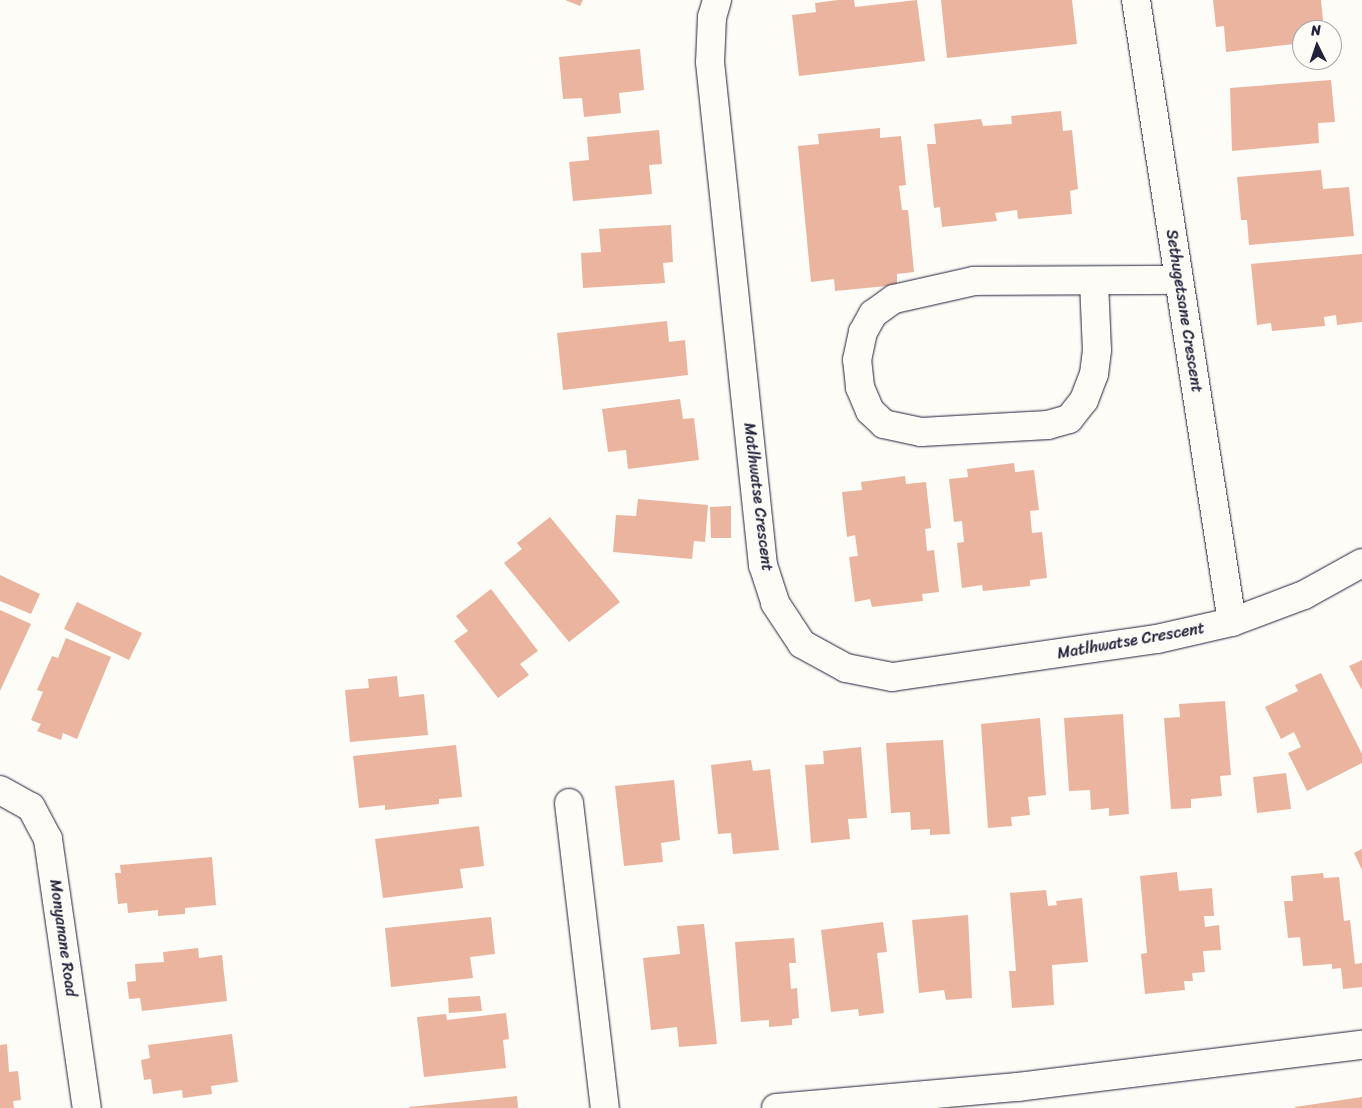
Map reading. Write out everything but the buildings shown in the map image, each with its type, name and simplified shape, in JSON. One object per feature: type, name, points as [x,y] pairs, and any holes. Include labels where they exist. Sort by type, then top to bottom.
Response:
[{"type":"street","name":"Matlhwatse Crescent","points":[[717,0],[712,17],[710,62],[763,564],[775,602],[802,644],[846,668],[892,678],[1158,640],[1232,622],[1304,595],[1362,563]]},
{"type":"street","name":"Sethugetsane Crescent","points":[[1136,0],[1232,622]]},
{"type":"street","points":[[1094,282],[1097,350],[1094,374],[1084,400],[1069,419],[1048,425],[921,432],[884,424],[870,411],[860,387],[857,360],[863,332],[873,314],[894,300],[974,281],[1094,282],[1180,280]]},
{"type":"street","name":"Monyanane Road","points":[[0,790],[31,807],[48,839],[87,1108]]},
{"type":"street","points":[[569,803],[605,1108]]},
{"type":"street","points":[[776,1108],[1019,1097],[1362,1045]]}]
